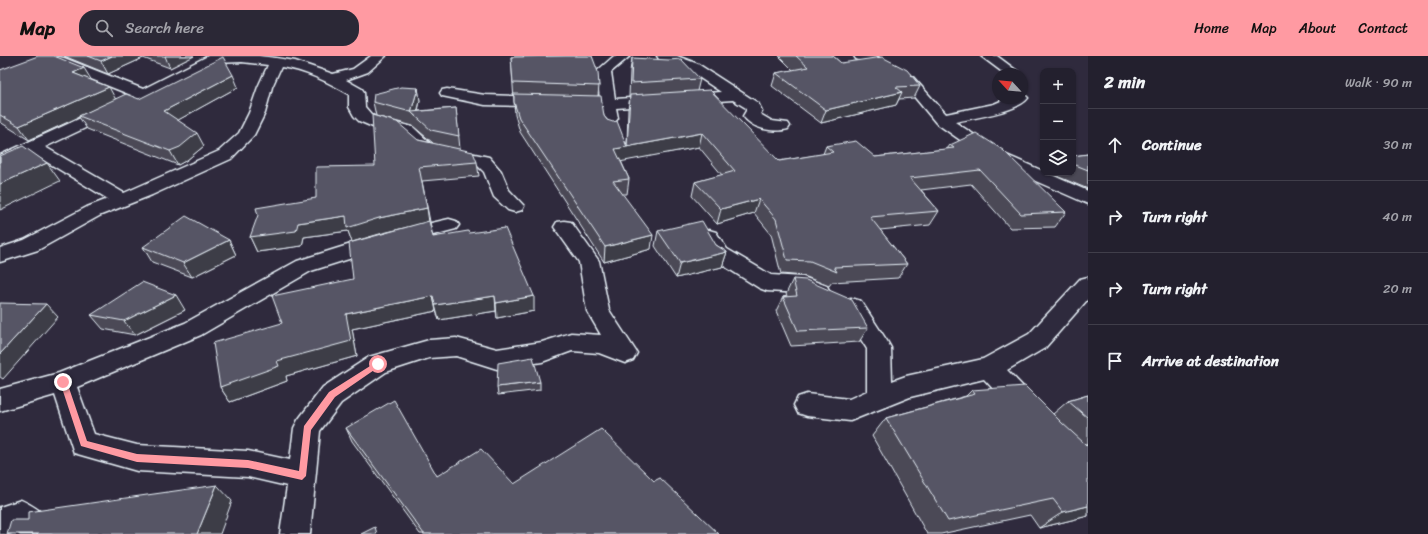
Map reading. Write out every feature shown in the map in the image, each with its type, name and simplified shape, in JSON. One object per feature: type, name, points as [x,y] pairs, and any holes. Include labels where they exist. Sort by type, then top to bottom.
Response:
[{"type":"street","points":[[332,78],[349,75],[366,69],[379,56]]},
{"type":"street","points":[[612,129],[604,71],[623,56]]},
{"type":"street","points":[[664,56],[693,67],[753,106],[754,111],[752,116],[769,126],[782,126]]},
{"type":"street","points":[[861,56],[873,60],[907,79],[942,120],[996,157],[1088,198]]},
{"type":"street","points":[[988,56],[1005,68]]},
{"type":"street","points":[[0,161],[144,95],[214,58],[245,57],[290,64],[332,78],[356,92],[357,108],[363,115],[375,123],[407,131],[414,135],[422,147],[427,149],[483,161],[492,171],[505,201]]},
{"type":"street","points":[[49,59],[144,95]]},
{"type":"street","points":[[0,255],[31,245],[94,211],[146,191],[225,155],[246,135],[257,113],[265,87],[276,62]]},
{"type":"street","points":[[447,93],[485,100],[608,104],[736,95]]},
{"type":"street","points":[[942,120],[999,108],[1006,104]]},
{"type":"street","points":[[32,146],[71,168],[122,200]]},
{"type":"street","points":[[0,400],[63,382],[193,329],[304,266],[383,241],[449,224]]},
{"type":"street","points":[[295,534],[307,428],[332,395],[378,364],[428,349],[456,347],[497,360],[542,352],[571,342],[600,344],[625,353],[598,311],[589,261],[564,227]]},
{"type":"street","points":[[709,237],[720,254],[767,283],[803,286],[853,307],[879,348],[880,398]]},
{"type":"street","points":[[807,405],[850,410],[906,387],[989,368],[1036,341],[1088,285]]},
{"type":"street","points":[[571,342],[587,327],[598,311]]},
{"type":"street","points":[[989,368],[1045,426]]},
{"type":"street","points":[[63,382],[84,444],[137,458],[248,464],[302,476]]},
{"type":"street","points":[[0,522],[21,515],[37,529],[36,534]]},
{"type":"building","points":[[38,56],[54,56],[84,68],[73,73],[109,87],[19,126],[0,115],[0,70]]},
{"type":"building","points":[[88,56],[112,56],[101,61]]},
{"type":"building","points":[[592,56],[598,72],[599,86],[513,83],[511,57]]},
{"type":"building","points":[[796,56],[833,56],[841,63],[882,57],[907,70],[920,86],[896,87],[902,92],[826,110],[776,73],[808,67]]},
{"type":"building","points":[[223,57],[233,75],[164,111],[197,133],[180,147],[170,151],[79,116],[126,94],[139,99]]},
{"type":"building","points":[[632,58],[669,60],[681,59],[700,79],[631,83]]},
{"type":"building","points":[[401,87],[418,88],[411,112],[373,102],[374,94]]},
{"type":"building","points":[[710,90],[779,161],[833,152],[826,146],[856,141],[875,157],[954,148],[950,145],[976,133],[1003,150],[1066,212],[1021,214],[980,170],[910,178],[939,211],[870,217],[907,264],[834,267],[837,272],[810,261],[787,260],[776,219],[759,199],[721,209],[695,182],[735,171],[702,133],[627,147],[630,95]]},
{"type":"building","points":[[514,94],[601,96],[604,116],[607,120],[613,122],[617,121],[627,147],[615,149],[629,179],[613,181],[653,235],[605,247],[519,118],[514,102]]},
{"type":"building","points":[[456,108],[459,136],[431,130],[411,112]]},
{"type":"building","points":[[372,115],[397,122],[418,140],[473,152],[477,162],[419,167],[427,208],[379,218],[347,228],[346,216],[298,223],[296,231],[250,237],[258,215],[256,208],[316,198],[316,167],[375,166]]},
{"type":"building","points":[[23,146],[47,163],[0,184],[0,156]]},
{"type":"building","points":[[1088,154],[1088,170],[1076,165],[1076,156]]},
{"type":"building","points":[[186,216],[229,240],[183,263],[143,247]]},
{"type":"building","points":[[429,221],[433,237],[468,231],[469,233],[505,228],[534,296],[496,303],[495,296],[435,305],[433,296],[346,314],[351,341],[277,361],[279,366],[220,387],[213,343],[282,323],[272,296],[353,279],[349,243]]},
{"type":"building","points":[[702,221],[716,245],[727,252],[680,263],[658,231]]},
{"type":"building","points":[[793,279],[806,280],[852,300],[868,328],[798,331],[783,297],[797,296]]},
{"type":"building","points":[[142,282],[176,295],[124,321],[91,315]]},
{"type":"building","points":[[0,303],[46,304],[0,354]]},
{"type":"building","points":[[533,357],[540,382],[497,387],[498,363]]},
{"type":"building","points":[[1025,386],[1088,447],[1088,506],[1063,512],[1053,499],[948,521],[886,418],[975,394],[972,390]]},
{"type":"building","points":[[1088,395],[1088,418],[1068,401]]},
{"type":"building","points":[[394,400],[437,476],[481,449],[514,484],[601,429],[654,481],[660,478],[719,534],[424,534],[346,428]]},
{"type":"building","points":[[217,485],[197,534],[7,534],[11,520],[28,520],[28,512]]},
{"type":"building","points":[[375,527],[377,534],[361,534]]},
{"type":"route","points":[[63,382],[84,444],[137,458],[248,464],[302,476],[307,428],[332,395],[378,364]]}]
